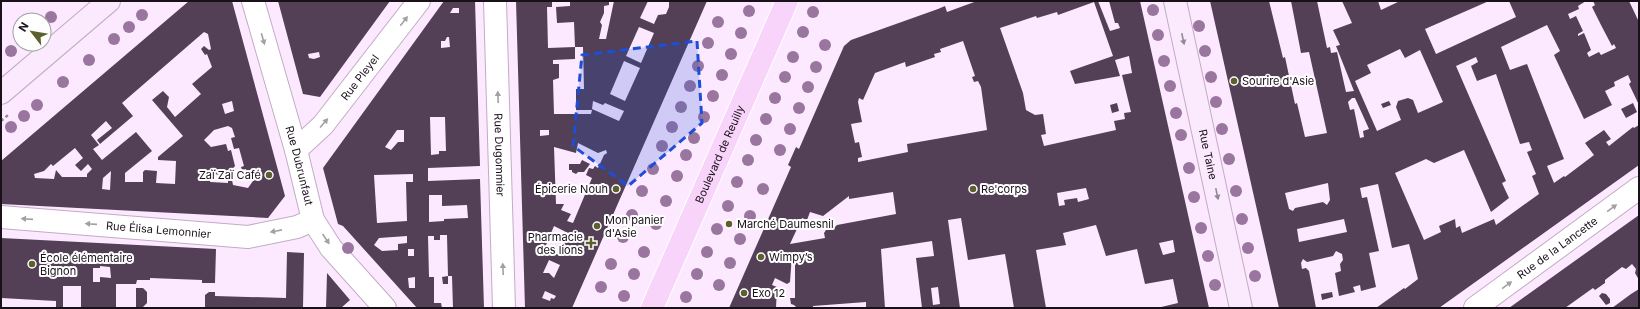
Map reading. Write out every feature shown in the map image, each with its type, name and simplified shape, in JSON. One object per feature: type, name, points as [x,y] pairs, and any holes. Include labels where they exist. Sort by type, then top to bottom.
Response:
[{"type":"main road","name":"Boulevard de Reuilly","points":[[652,308],[787,1]]},
{"type":"street","points":[[1,93],[109,1]]},
{"type":"street","name":"Rue Dubrunfaut","points":[[253,1],[296,150],[313,220],[331,248],[385,308]]},
{"type":"street","name":"Rue Pleyel","points":[[296,150],[323,125],[419,1]]},
{"type":"street","name":"Rue Dugommier","points":[[495,1],[504,308]]},
{"type":"street","name":"Rue Taine","points":[[1175,1],[1241,308]]},
{"type":"street","name":"Rue de la Lancette","points":[[1475,308],[1639,188]]},
{"type":"street","name":"Rue Élisa Lemonnier","points":[[1,217],[248,237],[297,227],[313,220]]},
{"type":"highlighted area","points":[[697,41],[702,123],[628,186],[573,146],[582,55]]},
{"type":"building","points":[[189,1],[232,1],[285,196],[268,218],[1,204],[1,161]],"holes":[[[204,32],[208,34],[211,49],[209,50],[204,46],[201,49],[205,55],[207,54],[212,67],[192,84],[201,94],[175,117],[167,107],[169,97],[163,91],[152,100],[183,136],[158,157],[158,160],[176,161],[175,184],[156,183],[157,171],[145,170],[143,172],[143,182],[125,182],[125,173],[152,151],[136,132],[102,160],[93,149],[99,145],[91,135],[106,121],[112,128],[97,140],[100,144],[133,116],[122,103]],[[232,101],[234,111],[225,114],[222,104]],[[228,126],[232,128],[235,137],[231,138],[234,149],[239,148],[244,166],[241,167],[242,170],[246,169],[248,176],[252,177],[253,181],[248,188],[233,185],[232,180],[228,180],[228,183],[210,182],[210,174],[228,175],[235,166],[231,150],[228,151],[226,144],[211,147],[204,140],[214,130]],[[75,148],[83,158],[75,165],[81,171],[88,164],[92,169],[87,174],[87,177],[62,177],[56,170],[54,179],[35,178],[34,174],[44,171],[51,164],[53,166]],[[111,171],[110,190],[102,189],[103,178]]]},
{"type":"building","points":[[278,1],[390,1],[320,97],[303,94]],"holes":[[[319,52],[320,57],[314,59],[309,58],[308,54]]]},
{"type":"building","points":[[444,1],[475,1],[480,166],[428,168],[428,181],[480,179],[484,308],[453,308],[452,276],[448,276],[447,235],[440,235],[440,240],[434,240],[434,236],[428,236],[429,277],[434,277],[434,303],[441,303],[442,308],[417,308],[343,226],[338,224],[323,168]],"holes":[[[453,8],[459,8],[459,13],[450,13]],[[447,37],[449,37],[450,47],[441,48],[441,41],[445,41]],[[430,117],[445,117],[446,151],[439,151],[439,154],[431,155]],[[397,130],[404,130],[404,142],[398,142],[391,150],[385,147]],[[413,174],[413,182],[406,182],[407,221],[377,223],[374,175]],[[429,195],[442,195],[442,206],[467,205],[468,218],[444,219],[444,221],[429,222]],[[407,236],[407,243],[398,244],[398,250],[382,251],[374,245],[379,238]],[[408,249],[414,249],[414,256],[408,256]],[[415,277],[415,288],[409,288],[408,278]]]},
{"type":"building","points":[[516,1],[552,1],[552,7],[547,7],[548,48],[575,47],[574,22],[557,23],[556,7],[570,6],[570,1],[609,1],[609,5],[604,6],[604,13],[600,22],[602,25],[599,39],[606,39],[614,1],[648,1],[640,18],[654,24],[658,15],[666,14],[669,7],[669,1],[707,1],[572,308],[525,308]],"holes":[[[639,27],[654,33],[641,63],[626,56]],[[575,47],[583,47],[584,89],[576,89],[576,110],[592,110],[591,114],[554,114],[553,80],[559,78],[559,64],[553,64],[553,60],[575,59]],[[624,61],[640,68],[625,101],[610,94]],[[593,101],[603,105],[605,103],[624,111],[619,121],[592,109]],[[540,130],[549,130],[549,135],[540,136]],[[578,143],[598,153],[606,150],[607,153],[604,155],[598,168],[595,166],[593,169],[589,168],[586,175],[592,178],[573,223],[567,221],[571,214],[561,210],[564,204],[556,204],[554,147],[576,153]],[[554,226],[568,233],[559,255],[546,249],[546,245]],[[549,260],[560,265],[554,278],[549,273],[543,273]],[[545,291],[556,296],[554,299],[551,298],[550,301],[542,298]]]},
{"type":"building","points":[[977,1],[1098,1],[1110,31],[1120,28],[1118,23],[1115,23],[1109,1],[1140,1],[1209,308],[1157,308],[1178,303],[1173,279],[1145,284],[1137,249],[1106,256],[1096,225],[1063,233],[1066,245],[1036,250],[1046,308],[1014,308],[1005,254],[968,260],[961,218],[948,220],[960,308],[922,308],[916,258],[934,256],[932,241],[881,249],[885,308],[866,308],[866,302],[813,307],[796,307],[791,304],[790,298],[795,298],[795,258],[802,258],[802,252],[792,254],[790,282],[787,284],[775,278],[772,285],[777,287],[776,308],[729,308],[791,167],[788,165],[796,147],[799,149],[844,46],[851,40],[945,6],[947,12]],"holes":[[[1094,2],[1113,56],[1070,71],[1075,84],[1120,76],[1115,60],[1129,56],[1132,73],[1122,75],[1131,112],[1124,113],[1125,119],[1114,121],[1116,130],[1044,146],[1041,135],[1046,134],[1043,114],[1035,115],[1026,110],[1023,93],[1000,28],[1036,16],[1037,18],[1057,12],[1058,15]],[[963,41],[975,76],[972,77],[974,82],[978,81],[981,87],[987,130],[907,144],[908,152],[858,162],[858,158],[862,157],[859,142],[855,143],[851,124],[862,122],[858,102],[859,98],[863,100],[875,73],[905,62],[906,67],[935,57],[934,54],[941,52],[940,49]],[[1086,188],[1089,199],[1078,202],[1077,198],[1064,200],[1065,205],[1059,206],[1057,193]],[[893,192],[896,214],[837,225],[833,229],[826,230],[824,233],[825,238],[790,244],[802,218],[807,220],[810,212],[823,216],[849,196],[849,199]],[[1173,240],[1175,252],[1163,255],[1159,243]],[[938,287],[940,304],[933,305],[931,288]]]},
{"type":"building","points":[[1210,1],[1269,1],[1283,58],[1285,57],[1295,104],[1297,103],[1305,137],[1327,133],[1309,52],[1301,53],[1291,1],[1317,1],[1327,48],[1330,47],[1331,53],[1337,52],[1346,92],[1354,91],[1336,46],[1340,45],[1333,30],[1352,23],[1342,1],[1378,1],[1381,10],[1400,1],[1489,1],[1425,29],[1436,54],[1516,17],[1509,1],[1586,1],[1578,6],[1579,9],[1568,14],[1570,19],[1576,16],[1583,31],[1578,34],[1578,36],[1584,33],[1591,50],[1587,53],[1589,57],[1599,52],[1601,55],[1616,48],[1614,44],[1612,46],[1592,7],[1595,5],[1593,1],[1629,1],[1639,22],[1639,105],[1629,84],[1631,82],[1628,75],[1614,82],[1615,86],[1605,91],[1612,105],[1584,119],[1554,55],[1560,51],[1547,25],[1501,47],[1510,70],[1527,64],[1564,159],[1547,166],[1554,183],[1564,176],[1565,177],[1594,155],[1585,143],[1604,130],[1611,139],[1606,142],[1609,146],[1633,127],[1634,128],[1639,125],[1639,165],[1439,308],[1376,308],[1418,279],[1409,244],[1392,248],[1378,184],[1360,188],[1362,198],[1367,197],[1379,251],[1369,253],[1376,287],[1361,291],[1360,285],[1353,287],[1355,292],[1339,296],[1335,273],[1341,271],[1340,264],[1343,260],[1342,254],[1336,251],[1333,256],[1307,262],[1303,259],[1301,263],[1302,269],[1306,268],[1309,271],[1316,308],[1279,308]],"holes":[[[1400,49],[1405,58],[1420,50],[1443,102],[1418,113],[1413,100],[1408,98],[1398,101],[1396,107],[1401,120],[1377,131],[1355,81],[1371,73],[1367,65]],[[1476,57],[1478,62],[1471,66],[1477,81],[1496,74],[1520,144],[1529,142],[1532,150],[1527,152],[1536,174],[1532,176],[1539,194],[1496,225],[1494,219],[1462,233],[1460,226],[1456,228],[1455,219],[1439,226],[1441,232],[1424,240],[1395,173],[1426,159],[1434,163],[1464,150],[1491,212],[1509,198],[1502,183],[1506,181],[1456,66]],[[1352,98],[1355,98],[1369,129],[1363,131],[1364,137],[1360,138],[1354,109],[1350,110],[1348,102]],[[1328,183],[1330,200],[1327,205],[1323,202],[1295,208],[1293,211],[1289,209],[1285,193]],[[1344,219],[1347,232],[1299,242],[1297,229]]]},
{"type":"building","points":[[1389,101],[1391,105],[1383,108],[1381,104]]},
{"type":"building","points":[[1117,103],[1119,111],[1112,113],[1110,105]]},
{"type":"building","points":[[1633,103],[1637,112],[1626,118],[1621,109]]},
{"type":"building","points":[[582,160],[590,164],[584,172],[578,172],[576,174],[572,172],[572,170],[569,170],[569,164],[580,164]]},
{"type":"building","points":[[1639,215],[1639,280],[1635,273],[1636,269],[1632,264],[1626,269],[1622,267],[1605,280],[1605,283],[1595,290],[1593,288],[1565,308],[1509,308]]},
{"type":"building","points":[[1,238],[216,249],[215,283],[202,283],[202,280],[150,278],[150,280],[137,280],[136,284],[116,284],[116,308],[81,308],[81,286],[63,286],[63,308],[56,308],[56,301],[1,298]],"holes":[[[100,266],[110,267],[111,278],[100,277],[100,282],[93,282],[93,268],[100,268]]]},
{"type":"building","points":[[287,252],[304,253],[303,308],[205,307],[205,295],[209,292],[215,292],[215,296],[286,298]]},
{"type":"building","points":[[327,273],[350,300],[341,308],[326,308]]},
{"type":"building","points":[[448,276],[448,284],[443,284],[442,277]]},
{"type":"building","points":[[136,288],[143,288],[147,292],[147,303],[143,307],[136,307]]},
{"type":"building","points":[[1639,289],[1639,308],[1612,308],[1631,294]]},
{"type":"building","points":[[1332,292],[1333,297],[1322,300],[1321,294]]},
{"type":"building","points":[[1602,293],[1606,294],[1610,299],[1610,303],[1606,305],[1599,296]]},
{"type":"place","name":"Sourire d'Asie","points":[[1234,81]]},
{"type":"place","name":"Zaï Zaï Café","points":[[269,175]]},
{"type":"place","name":"Épicerie Nouh","points":[[616,189]]},
{"type":"place","name":"Re'corps","points":[[973,189]]},
{"type":"place","name":"Marché Daumesnil","points":[[729,224]]},
{"type":"place","name":"Mon panier d'Asie","points":[[597,226]]},
{"type":"place","name":"Pharmacie des lions","points":[[591,243]]},
{"type":"place","name":"Wimpy’s","points":[[761,257]]},
{"type":"place","name":"École élémentaire Bignon","points":[[32,264]]},
{"type":"place","name":"Exo 12","points":[[744,293]]}]
